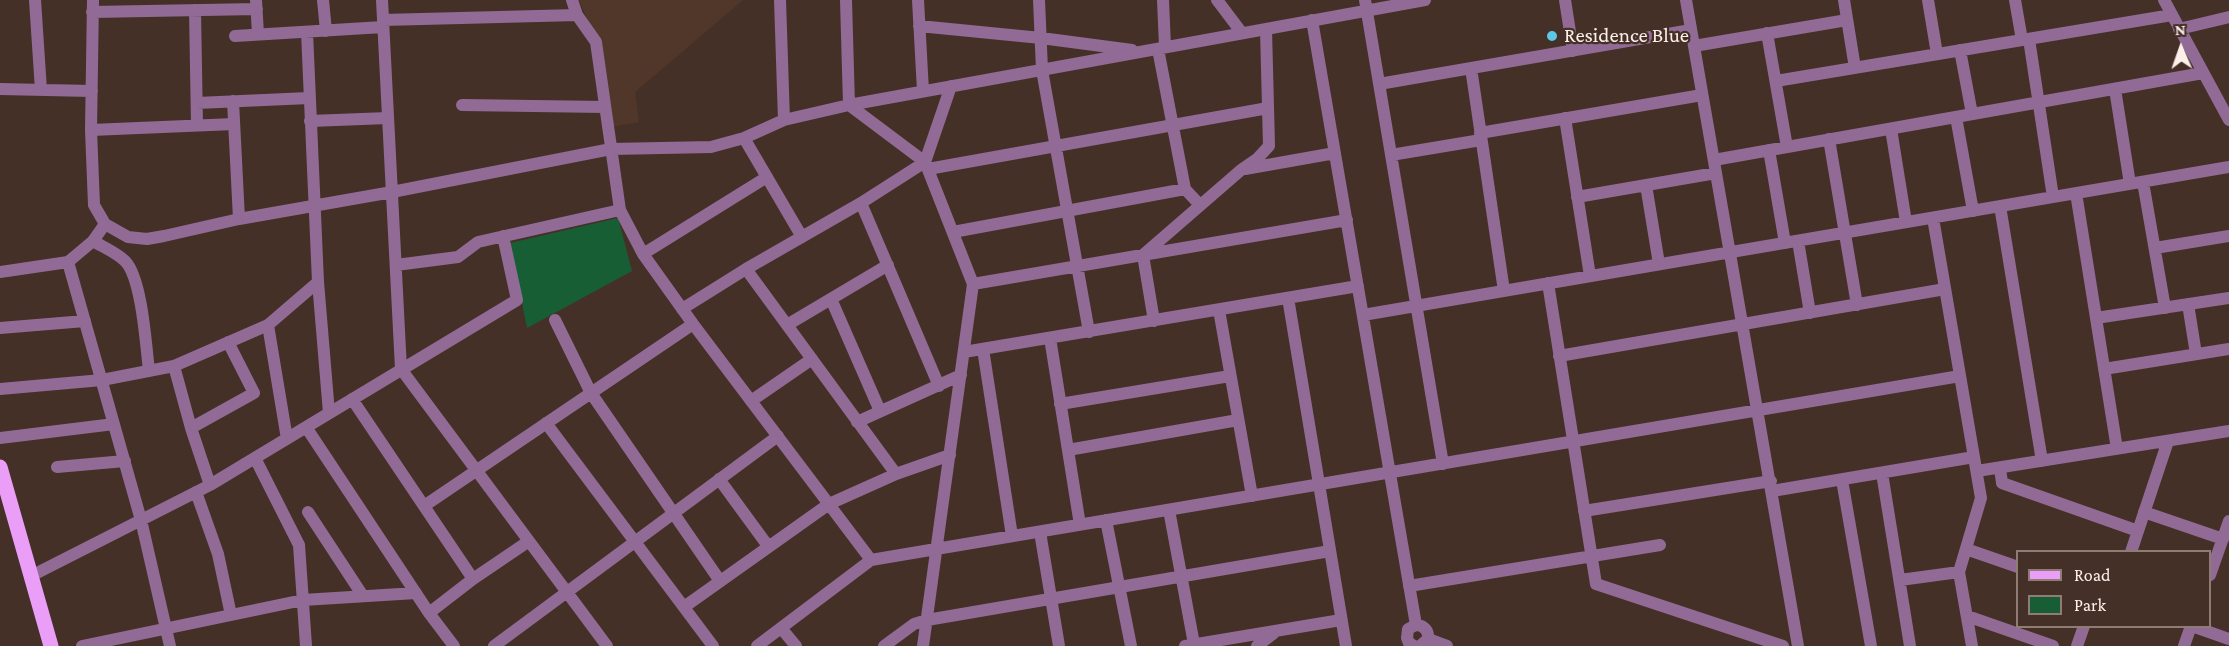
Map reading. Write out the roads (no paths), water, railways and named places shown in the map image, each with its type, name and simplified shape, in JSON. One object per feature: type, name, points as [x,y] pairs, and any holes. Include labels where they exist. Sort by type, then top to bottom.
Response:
[{"type":"main road","points":[[0,466],[51,646]]},
{"type":"street","points":[[35,0],[41,90]]},
{"type":"street","points":[[323,0],[326,30]]},
{"type":"street","points":[[382,0],[401,369],[606,646]]},
{"type":"street","points":[[572,0],[577,15],[596,42],[620,210],[643,254],[871,560]]},
{"type":"street","points":[[780,0],[784,120]]},
{"type":"street","points":[[846,0],[849,105]]},
{"type":"street","points":[[918,0],[922,91]]},
{"type":"street","points":[[1040,0],[1042,70],[1089,332]]},
{"type":"street","points":[[1163,0],[1161,48],[1173,125],[1185,189],[1200,205]]},
{"type":"street","points":[[1217,0],[1242,33]]},
{"type":"street","points":[[258,34],[256,5],[195,10],[93,6],[94,205],[105,224],[128,237],[147,239],[239,219],[611,149],[711,147],[744,138],[784,120],[849,105],[1266,29],[1312,20],[1366,5],[1425,0]]},
{"type":"street","points":[[1565,0],[1574,51]]},
{"type":"street","points":[[1686,0],[1798,646]]},
{"type":"street","points":[[1844,0],[1855,68]]},
{"type":"street","points":[[1928,0],[1937,54]]},
{"type":"street","points":[[2015,0],[2038,102],[2053,197]]},
{"type":"street","points":[[2164,0],[2229,120]]},
{"type":"street","points":[[1366,5],[1443,464]]},
{"type":"street","points":[[195,10],[197,125]]},
{"type":"street","points":[[235,36],[307,32],[383,23],[577,15]]},
{"type":"street","points":[[1776,81],[2172,15]]},
{"type":"street","points":[[2180,29],[2229,17]]},
{"type":"street","points":[[1312,20],[1416,625]]},
{"type":"street","points":[[1694,46],[1847,20]]},
{"type":"street","points":[[919,26],[1143,51]]},
{"type":"street","points":[[1143,255],[1241,170],[1257,159],[1269,146],[1266,29]]},
{"type":"street","points":[[1379,84],[1691,30]]},
{"type":"street","points":[[307,32],[318,282],[329,413]]},
{"type":"street","points":[[1767,33],[1787,147]]},
{"type":"street","points":[[1960,50],[1972,114]]},
{"type":"street","points":[[1470,68],[1504,291]]},
{"type":"street","points":[[1714,160],[2203,73]]},
{"type":"street","points":[[927,165],[951,86]]},
{"type":"street","points":[[0,89],[92,91]]},
{"type":"street","points":[[2115,89],[2130,184]]},
{"type":"street","points":[[1391,155],[1565,118],[1702,95]]},
{"type":"street","points":[[197,103],[309,98]]},
{"type":"street","points":[[233,101],[239,219]]},
{"type":"street","points":[[462,105],[605,107]]},
{"type":"street","points":[[849,105],[927,165],[973,284],[923,646]]},
{"type":"street","points":[[682,309],[746,269],[927,165],[1056,146],[1268,108]]},
{"type":"street","points":[[1956,117],[1973,211]]},
{"type":"street","points":[[310,121],[388,118]]},
{"type":"street","points":[[1565,118],[1590,276]]},
{"type":"street","points":[[92,130],[234,124]]},
{"type":"street","points":[[1891,129],[1906,222]]},
{"type":"street","points":[[744,138],[802,237]]},
{"type":"street","points":[[1829,140],[1857,305]]},
{"type":"street","points":[[1769,150],[1785,243]]},
{"type":"street","points":[[1241,170],[1335,153]]},
{"type":"street","points":[[1363,315],[2229,167]]},
{"type":"street","points":[[1577,197],[1716,173]]},
{"type":"street","points":[[643,254],[767,177]]},
{"type":"street","points":[[2143,182],[2165,308]]},
{"type":"street","points":[[1646,185],[1659,264]]},
{"type":"street","points":[[953,232],[1185,189]]},
{"type":"street","points":[[2076,193],[2117,449]]},
{"type":"street","points":[[861,203],[939,386]]},
{"type":"street","points":[[2000,206],[2042,461]]},
{"type":"street","points":[[396,265],[458,257],[478,242],[620,210]]},
{"type":"street","points":[[1933,218],[1981,498],[1959,572],[1972,646]]},
{"type":"street","points":[[973,284],[1347,220]]},
{"type":"street","points":[[0,272],[68,262],[93,241],[105,224]]},
{"type":"street","points":[[31,576],[210,485],[517,300],[503,236]]},
{"type":"street","points":[[2154,248],[2229,236]]},
{"type":"street","points":[[93,241],[123,259],[130,266],[139,296],[149,371]]},
{"type":"street","points":[[1798,241],[1810,313]]},
{"type":"street","points":[[1143,255],[1154,321]]},
{"type":"street","points":[[68,262],[141,520],[170,646]]},
{"type":"street","points":[[787,325],[888,265]]},
{"type":"street","points":[[746,269],[896,474]]},
{"type":"street","points":[[0,389],[102,380],[174,366],[268,325],[318,282]]},
{"type":"street","points":[[1548,283],[1596,584],[1783,646]]},
{"type":"street","points":[[964,352],[1358,286]]},
{"type":"street","points":[[1559,356],[1945,290]]},
{"type":"street","points":[[1288,298],[1346,646]]},
{"type":"street","points":[[2096,318],[2229,298]]},
{"type":"street","points":[[831,299],[880,411]]},
{"type":"street","points":[[2188,304],[2196,354]]},
{"type":"street","points":[[1219,310],[1252,496]]},
{"type":"street","points":[[555,320],[591,393],[720,581]]},
{"type":"street","points":[[0,328],[85,321]]},
{"type":"street","points":[[424,506],[693,324]]},
{"type":"street","points":[[268,325],[287,439]]},
{"type":"street","points":[[1050,338],[1080,525]]},
{"type":"street","points":[[191,428],[254,393],[228,342]]},
{"type":"street","points":[[2104,369],[2229,349]]},
{"type":"street","points":[[983,350],[1012,536]]},
{"type":"street","points":[[751,401],[812,359]]},
{"type":"street","points":[[174,366],[210,485]]},
{"type":"street","points":[[857,422],[961,375]]},
{"type":"street","points":[[1060,404],[1230,376]]},
{"type":"street","points":[[757,646],[871,560],[1960,376]]},
{"type":"street","points":[[352,399],[473,579]]},
{"type":"street","points":[[1068,450],[1238,420]]},
{"type":"street","points":[[546,423],[713,646]]},
{"type":"street","points":[[0,438],[114,424]]},
{"type":"street","points":[[306,427],[429,613],[454,646]]},
{"type":"street","points":[[1977,471],[2229,431]]},
{"type":"street","points":[[494,646],[778,436]]},
{"type":"street","points":[[2132,550],[2168,441]]},
{"type":"street","points":[[684,607],[828,504],[896,474],[950,454]]},
{"type":"street","points":[[1584,511],[1771,486],[1842,480],[1974,457]]},
{"type":"street","points":[[255,458],[299,545],[306,646]]},
{"type":"street","points":[[57,467],[125,461]]},
{"type":"street","points":[[2000,468],[2002,483],[2138,531]]},
{"type":"street","points":[[1882,473],[1910,646]]},
{"type":"street","points":[[719,479],[768,546]]},
{"type":"street","points":[[1842,480],[1871,646]]},
{"type":"street","points":[[196,492],[218,554],[231,615]]},
{"type":"street","points":[[1169,510],[1190,645],[1341,620]]},
{"type":"street","points":[[308,512],[363,596]]},
{"type":"street","points":[[2144,512],[2224,546]]},
{"type":"street","points":[[1106,520],[1131,646]]},
{"type":"street","points":[[2211,573],[2224,546],[2229,521]]},
{"type":"street","points":[[1040,532],[1059,646]]},
{"type":"street","points":[[429,613],[473,579],[529,541]]},
{"type":"street","points":[[1409,586],[1660,545]]},
{"type":"street","points":[[1966,549],[2016,566]]},
{"type":"street","points":[[884,646],[914,624],[927,620],[1330,551]]},
{"type":"street","points":[[1900,579],[1959,572]]},
{"type":"street","points":[[82,646],[303,600],[416,593]]},
{"type":"street","points":[[1967,616],[2053,646]]},
{"type":"street","points":[[1415,644],[1426,629],[1416,625],[1410,627],[1407,632],[1407,638],[1415,644],[1447,646]]},
{"type":"street","points":[[781,628],[796,646]]},
{"type":"street","points":[[2077,646],[2084,628]]},
{"type":"street","points":[[2184,646],[2191,628]]},
{"type":"street","points":[[2194,628],[2229,639]]},
{"type":"street","points":[[1257,646],[1277,630]]},
{"type":"place","name":"Residence Blue","points":[[1552,36]]}]
